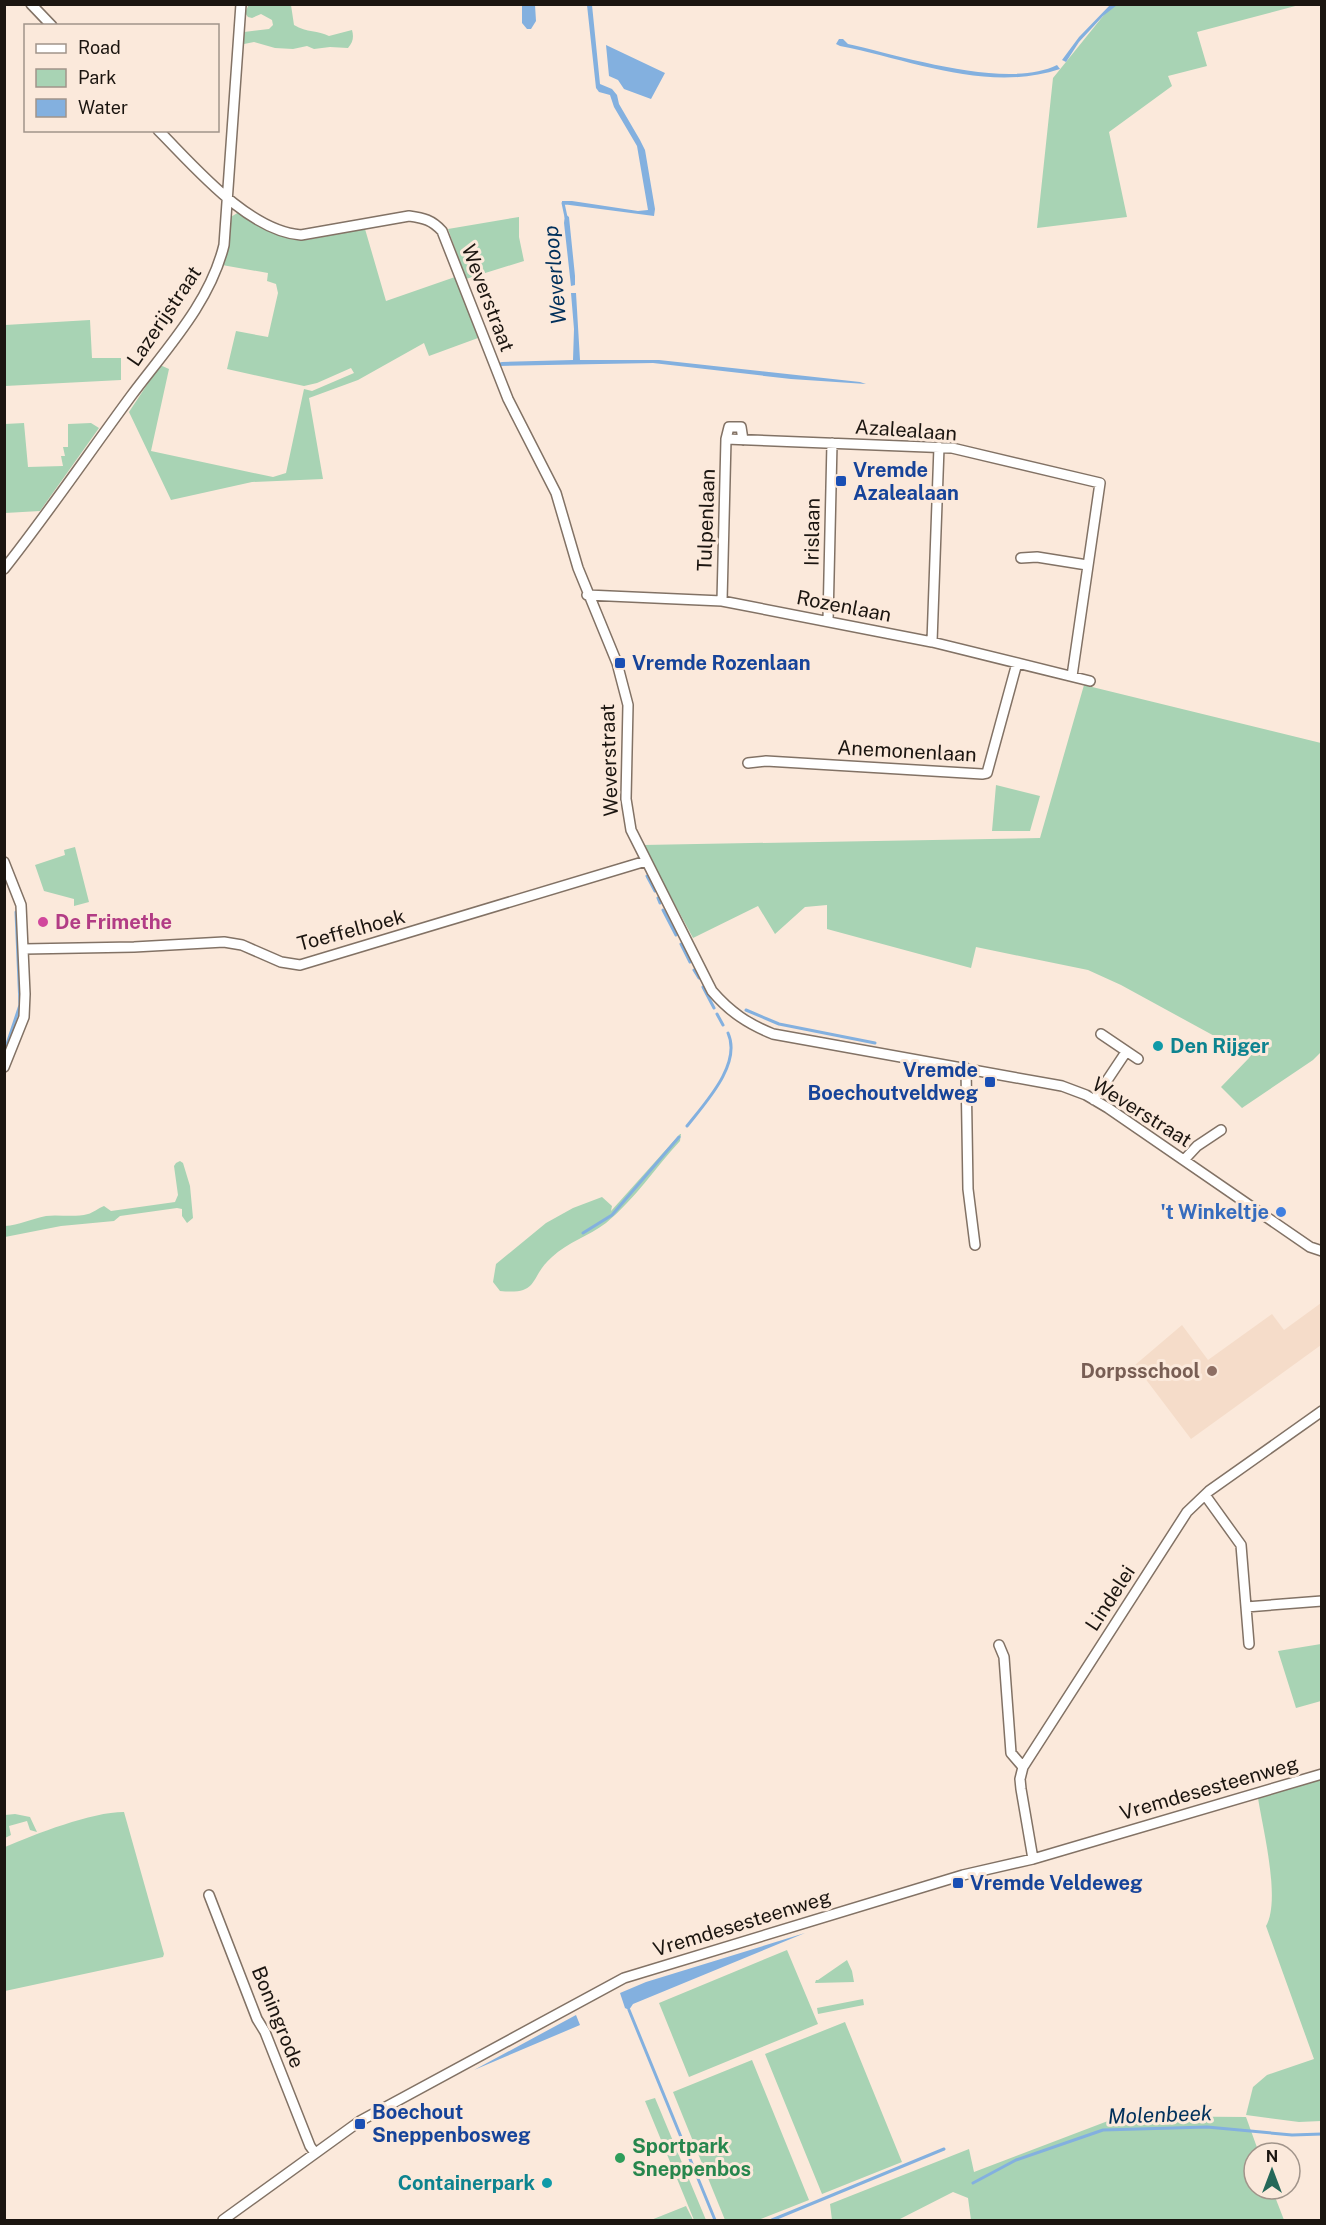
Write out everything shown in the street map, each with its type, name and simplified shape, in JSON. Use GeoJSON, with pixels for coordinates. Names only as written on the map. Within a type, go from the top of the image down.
{"type":"FeatureCollection","features":[{"type":"Feature","properties":{"kind":"street"},"geometry":{"type":"LineString","coordinates":[[31,4],[50,24]]}},
{"type":"Feature","properties":{"kind":"street","name":"Lazerijstraat"},"geometry":{"type":"LineString","coordinates":[[4,569],[206,292],[218,265],[224,245],[242,4]]}},
{"type":"Feature","properties":{"kind":"street","name":"Weverstraat"},"geometry":{"type":"LineString","coordinates":[[160,132],[227,199],[287,234],[301,235],[409,216],[425,218],[435,224],[446,240],[508,399],[556,493],[587,595],[617,663],[628,705],[627,814],[631,830],[712,991],[738,1018],[773,1034],[1062,1086],[1094,1100],[1310,1247],[1322,1251]]}},
{"type":"Feature","properties":{"kind":"street","name":"Azalealaan"},"geometry":{"type":"LineString","coordinates":[[726,440],[729,427],[741,427],[742,440],[952,448],[1100,483],[1088,565]]}},
{"type":"Feature","properties":{"kind":"street","name":"Tulpenlaan"},"geometry":{"type":"LineString","coordinates":[[722,601],[726,440]]}},
{"type":"Feature","properties":{"kind":"street","name":"Irislaan"},"geometry":{"type":"LineString","coordinates":[[828,621],[832,443]]}},
{"type":"Feature","properties":{"kind":"street"},"geometry":{"type":"LineString","coordinates":[[932,642],[939,447]]}},
{"type":"Feature","properties":{"kind":"street"},"geometry":{"type":"LineString","coordinates":[[1021,558],[1037,557],[1088,565],[1072,676]]}},
{"type":"Feature","properties":{"kind":"street","name":"Rozenlaan"},"geometry":{"type":"LineString","coordinates":[[587,595],[722,601],[932,642],[1090,681]]}},
{"type":"Feature","properties":{"kind":"street","name":"Anemonenlaan"},"geometry":{"type":"LineString","coordinates":[[748,763],[766,761],[982,774],[990,769],[1017,663]]}},
{"type":"Feature","properties":{"kind":"street"},"geometry":{"type":"LineString","coordinates":[[4,861],[21,905],[24,948],[24,1017],[4,1067]]}},
{"type":"Feature","properties":{"kind":"street","name":"Toeffelhoek"},"geometry":{"type":"LineString","coordinates":[[24,948],[134,947],[224,942],[242,945],[281,962],[300,965],[646,861]]}},
{"type":"Feature","properties":{"kind":"street"},"geometry":{"type":"LineString","coordinates":[[1101,1034],[1138,1059]]}},
{"type":"Feature","properties":{"kind":"street"},"geometry":{"type":"LineString","coordinates":[[1094,1100],[1126,1052]]}},
{"type":"Feature","properties":{"kind":"street"},"geometry":{"type":"LineString","coordinates":[[966,1068],[968,1189],[975,1245]]}},
{"type":"Feature","properties":{"kind":"street"},"geometry":{"type":"LineString","coordinates":[[1184,1160],[1197,1146],[1221,1130]]}},
{"type":"Feature","properties":{"kind":"street","name":"Lindelei"},"geometry":{"type":"LineString","coordinates":[[1023,1767],[1186,1512],[1205,1495],[1322,1411]]}},
{"type":"Feature","properties":{"kind":"street"},"geometry":{"type":"LineString","coordinates":[[1205,1495],[1241,1545],[1249,1644]]}},
{"type":"Feature","properties":{"kind":"street"},"geometry":{"type":"LineString","coordinates":[[1246,1607],[1322,1601]]}},
{"type":"Feature","properties":{"kind":"street"},"geometry":{"type":"LineString","coordinates":[[999,1645],[1004,1657],[1011,1753],[1023,1767],[1020,1779],[1021,1789],[1033,1859]]}},
{"type":"Feature","properties":{"kind":"street","name":"Vremdesesteenweg"},"geometry":{"type":"LineString","coordinates":[[223,2220],[360,2121],[624,1978],[963,1875],[1033,1859],[1322,1774]]}},
{"type":"Feature","properties":{"kind":"street","name":"Boningrode"},"geometry":{"type":"LineString","coordinates":[[209,1895],[257,2019],[265,2032],[310,2146],[315,2153]]}},
{"type":"Feature","properties":{"kind":"shaded area","name":"Dorpsschool"},"geometry":{"type":"Polygon","coordinates":[[[1321,1303],[1321,1345],[1191,1439],[1135,1365],[1182,1325],[1208,1360],[1272,1314],[1284,1330],[1321,1303]]]}},
{"type":"Feature","properties":{"kind":"green space"},"geometry":{"type":"Polygon","coordinates":[[[249,4],[291,5],[294,25],[329,36],[352,30],[352,42],[348,48],[314,49],[307,46],[293,49],[275,48],[254,42],[244,44],[241,38],[244,32],[269,29],[273,25],[272,20],[261,14],[252,18],[248,17],[245,13],[249,4]]]}},
{"type":"Feature","properties":{"kind":"green space"},"geometry":{"type":"Polygon","coordinates":[[[1112,5],[1299,5],[1197,32],[1207,66],[1168,76],[1172,86],[1109,132],[1127,217],[1037,228],[1053,78],[1112,5]]]}},
{"type":"Feature","properties":{"kind":"green space"},"geometry":{"type":"Polygon","coordinates":[[[239,212],[290,239],[306,240],[365,229],[386,301],[455,277],[478,338],[429,356],[424,343],[358,380],[309,398],[323,479],[252,482],[171,500],[129,412],[160,365],[169,369],[151,451],[273,477],[286,473],[304,389],[312,391],[354,373],[351,368],[317,383],[304,386],[227,369],[236,331],[268,337],[278,293],[276,284],[267,281],[268,273],[222,265],[229,218],[239,212]]]}},
{"type":"Feature","properties":{"kind":"green space"},"geometry":{"type":"Polygon","coordinates":[[[519,217],[519,237],[524,261],[466,279],[448,229],[519,217]]]}},
{"type":"Feature","properties":{"kind":"green space"},"geometry":{"type":"Polygon","coordinates":[[[90,320],[92,358],[121,358],[121,380],[5,386],[5,325],[90,320]]]}},
{"type":"Feature","properties":{"kind":"green space"},"geometry":{"type":"Polygon","coordinates":[[[24,423],[28,467],[63,466],[61,456],[65,456],[63,447],[68,447],[68,424],[91,423],[99,428],[40,511],[5,513],[5,424],[24,423]]]}},
{"type":"Feature","properties":{"kind":"green space"},"geometry":{"type":"Polygon","coordinates":[[[1084,685],[1321,743],[1321,1052],[1313,1060],[1242,1108],[1221,1087],[1249,1058],[1218,1038],[1121,985],[1088,970],[976,947],[971,968],[827,929],[827,905],[805,907],[775,934],[758,906],[693,938],[643,845],[1040,838],[1084,685]]]}},
{"type":"Feature","properties":{"kind":"green space"},"geometry":{"type":"Polygon","coordinates":[[[996,785],[1040,796],[1030,831],[992,831],[996,785]]]}},
{"type":"Feature","properties":{"kind":"green space"},"geometry":{"type":"Polygon","coordinates":[[[75,847],[89,902],[74,906],[74,899],[44,891],[35,865],[65,855],[64,850],[75,847]]]}},
{"type":"Feature","properties":{"kind":"green space"},"geometry":{"type":"Polygon","coordinates":[[[680,1134],[680,1141],[636,1194],[606,1223],[552,1257],[528,1288],[513,1292],[500,1291],[493,1282],[496,1264],[546,1223],[573,1208],[602,1197],[612,1206],[611,1211],[680,1134]]]}},
{"type":"Feature","properties":{"kind":"green space"},"geometry":{"type":"Polygon","coordinates":[[[180,1161],[183,1163],[190,1186],[193,1218],[187,1223],[182,1216],[182,1209],[177,1208],[120,1216],[114,1221],[61,1226],[5,1237],[5,1226],[46,1216],[82,1215],[104,1206],[111,1211],[175,1202],[178,1195],[174,1166],[180,1161]]]}},
{"type":"Feature","properties":{"kind":"green space"},"geometry":{"type":"Polygon","coordinates":[[[1321,1644],[1321,1701],[1296,1708],[1278,1651],[1321,1644]]]}},
{"type":"Feature","properties":{"kind":"green space"},"geometry":{"type":"Polygon","coordinates":[[[1321,1779],[1321,2121],[1299,2122],[1246,2115],[1253,2087],[1267,2075],[1314,2059],[1266,1926],[1272,1900],[1271,1883],[1258,1798],[1321,1779]]]}},
{"type":"Feature","properties":{"kind":"green space"},"geometry":{"type":"Polygon","coordinates":[[[124,1812],[163,1957],[5,1991],[5,1847],[80,1820],[124,1812]]]}},
{"type":"Feature","properties":{"kind":"green space"},"geometry":{"type":"Polygon","coordinates":[[[5,1815],[30,1817],[37,1832],[30,1830],[27,1821],[9,1826],[11,1835],[5,1838],[5,1815]]]}},
{"type":"Feature","properties":{"kind":"green space"},"geometry":{"type":"Polygon","coordinates":[[[787,1950],[818,2024],[689,2077],[659,2003],[787,1950]]]}},
{"type":"Feature","properties":{"kind":"green space"},"geometry":{"type":"Polygon","coordinates":[[[847,1960],[854,1982],[815,1983],[816,1980],[847,1960]]]}},
{"type":"Feature","properties":{"kind":"green space"},"geometry":{"type":"Polygon","coordinates":[[[863,1999],[864,2005],[818,2014],[817,2008],[863,1999]]]}},
{"type":"Feature","properties":{"kind":"green space"},"geometry":{"type":"Polygon","coordinates":[[[845,2022],[902,2162],[822,2194],[765,2054],[845,2022]]]}},
{"type":"Feature","properties":{"kind":"green space"},"geometry":{"type":"Polygon","coordinates":[[[752,2060],[809,2200],[758,2220],[725,2220],[673,2092],[752,2060]]]}},
{"type":"Feature","properties":{"kind":"green space"},"geometry":{"type":"Polygon","coordinates":[[[655,2098],[706,2220],[694,2220],[645,2101],[655,2098]]]}},
{"type":"Feature","properties":{"kind":"green space"},"geometry":{"type":"Polygon","coordinates":[[[1121,2116],[1246,2117],[1255,2141],[1242,2141],[1242,2201],[1277,2201],[1284,2220],[971,2220],[968,2198],[953,2192],[898,2220],[832,2220],[830,2204],[969,2149],[974,2172],[1121,2116]]]}},
{"type":"Feature","properties":{"kind":"green space"},"geometry":{"type":"Polygon","coordinates":[[[686,2206],[693,2220],[651,2220],[686,2206]]]}},
{"type":"Feature","properties":{"kind":"water"},"geometry":{"type":"Polygon","coordinates":[[[1111,4],[1117,5],[1103,16],[1079,42],[1066,62],[1062,60],[1079,37],[1111,4]]]}},
{"type":"Feature","properties":{"kind":"water"},"geometry":{"type":"Polygon","coordinates":[[[522,5],[535,5],[536,21],[531,29],[527,29],[522,23],[522,5]]]}},
{"type":"Feature","properties":{"kind":"water"},"geometry":{"type":"Polygon","coordinates":[[[587,5],[592,5],[600,84],[612,89],[617,95],[619,104],[645,150],[655,209],[654,216],[562,204],[562,201],[572,201],[638,211],[648,210],[637,146],[614,107],[610,95],[599,92],[596,88],[587,5]]]}},
{"type":"Feature","properties":{"kind":"water"},"geometry":{"type":"Polygon","coordinates":[[[839,39],[843,39],[848,44],[925,63],[983,73],[1036,72],[1057,65],[1060,69],[1005,78],[977,76],[922,66],[840,46],[836,44],[839,39]]]}},
{"type":"Feature","properties":{"kind":"water"},"geometry":{"type":"Polygon","coordinates":[[[606,45],[665,73],[651,99],[624,89],[618,80],[609,76],[606,45]]]}},
{"type":"Feature","properties":{"kind":"water"},"geometry":{"type":"Polygon","coordinates":[[[565,214],[569,217],[575,276],[575,285],[571,286],[564,223],[565,214]]]}},
{"type":"Feature","properties":{"kind":"water"},"geometry":{"type":"Polygon","coordinates":[[[571,293],[576,293],[580,360],[659,360],[866,384],[791,379],[653,363],[499,366],[498,363],[502,362],[573,360],[574,329],[571,293]]]}},
{"type":"Feature","properties":{"kind":"water"},"geometry":{"type":"Polygon","coordinates":[[[805,1933],[633,2004],[629,2010],[625,2008],[620,1993],[646,1982],[805,1933]]]}},
{"type":"Feature","properties":{"kind":"water"},"geometry":{"type":"Polygon","coordinates":[[[576,2015],[580,2025],[474,2070],[576,2015]]]}},
{"type":"Feature","properties":{"kind":"waterway","name":"Weverloop"},"geometry":{"type":"LineString","coordinates":[[566,203],[563,203],[566,217]]}},
{"type":"Feature","properties":{"kind":"waterway","name":"Weverloop"},"geometry":{"type":"LineString","coordinates":[[647,876],[655,891]]}},
{"type":"Feature","properties":{"kind":"waterway","name":"Weverloop"},"geometry":{"type":"LineString","coordinates":[[658,898],[660,903]]}},
{"type":"Feature","properties":{"kind":"waterway","name":"Weverloop"},"geometry":{"type":"LineString","coordinates":[[663,910],[676,935]]}},
{"type":"Feature","properties":{"kind":"waterway"},"geometry":{"type":"LineString","coordinates":[[4,1053],[20,1005],[16,912]]}},
{"type":"Feature","properties":{"kind":"waterway","name":"Weverloop"},"geometry":{"type":"LineString","coordinates":[[681,944],[690,962]]}},
{"type":"Feature","properties":{"kind":"waterway","name":"Weverloop"},"geometry":{"type":"LineString","coordinates":[[694,970],[699,978]]}},
{"type":"Feature","properties":{"kind":"waterway","name":"Weverloop"},"geometry":{"type":"LineString","coordinates":[[703,987],[714,1008]]}},
{"type":"Feature","properties":{"kind":"waterway"},"geometry":{"type":"LineString","coordinates":[[746,1010],[779,1024],[875,1043]]}},
{"type":"Feature","properties":{"kind":"waterway","name":"Weverloop"},"geometry":{"type":"LineString","coordinates":[[717,1014],[723,1025]]}},
{"type":"Feature","properties":{"kind":"waterway","name":"Weverloop"},"geometry":{"type":"LineString","coordinates":[[687,1126],[712,1095],[726,1070],[731,1045],[728,1033]]}},
{"type":"Feature","properties":{"kind":"waterway","name":"Weverloop"},"geometry":{"type":"LineString","coordinates":[[583,1233],[612,1215],[679,1137]]}},
{"type":"Feature","properties":{"kind":"waterway"},"geometry":{"type":"LineString","coordinates":[[629,2010],[715,2220]]}},
{"type":"Feature","properties":{"kind":"waterway","name":"Molenbeek"},"geometry":{"type":"LineString","coordinates":[[973,2183],[1016,2160],[1103,2130],[1207,2127],[1292,2135],[1322,2134]]}},
{"type":"Feature","properties":{"kind":"waterway"},"geometry":{"type":"LineString","coordinates":[[772,2220],[944,2149]]}},
{"type":"Feature","properties":{"kind":"place","name":"Vremde Azalealaan"},"geometry":{"type":"Point","coordinates":[841,481]}},
{"type":"Feature","properties":{"kind":"place","name":"Vremde Rozenlaan"},"geometry":{"type":"Point","coordinates":[620,663]}},
{"type":"Feature","properties":{"kind":"place","name":"De Frimethe"},"geometry":{"type":"Point","coordinates":[43,922]}},
{"type":"Feature","properties":{"kind":"place","name":"Den Rijger"},"geometry":{"type":"Point","coordinates":[1158,1046]}},
{"type":"Feature","properties":{"kind":"place","name":"Vremde Boechoutveldweg"},"geometry":{"type":"Point","coordinates":[990,1082]}},
{"type":"Feature","properties":{"kind":"place","name":"'t Winkeltje"},"geometry":{"type":"Point","coordinates":[1281,1212]}},
{"type":"Feature","properties":{"kind":"place","name":"Dorpsschool"},"geometry":{"type":"Point","coordinates":[1212,1371]}},
{"type":"Feature","properties":{"kind":"place","name":"Vremde Veldeweg"},"geometry":{"type":"Point","coordinates":[958,1883]}},
{"type":"Feature","properties":{"kind":"place","name":"Boechout Sneppenbosweg"},"geometry":{"type":"Point","coordinates":[360,2124]}},
{"type":"Feature","properties":{"kind":"place","name":"Sportpark Sneppenbos"},"geometry":{"type":"Point","coordinates":[620,2158]}},
{"type":"Feature","properties":{"kind":"place","name":"Containerpark"},"geometry":{"type":"Point","coordinates":[547,2183]}}]}
